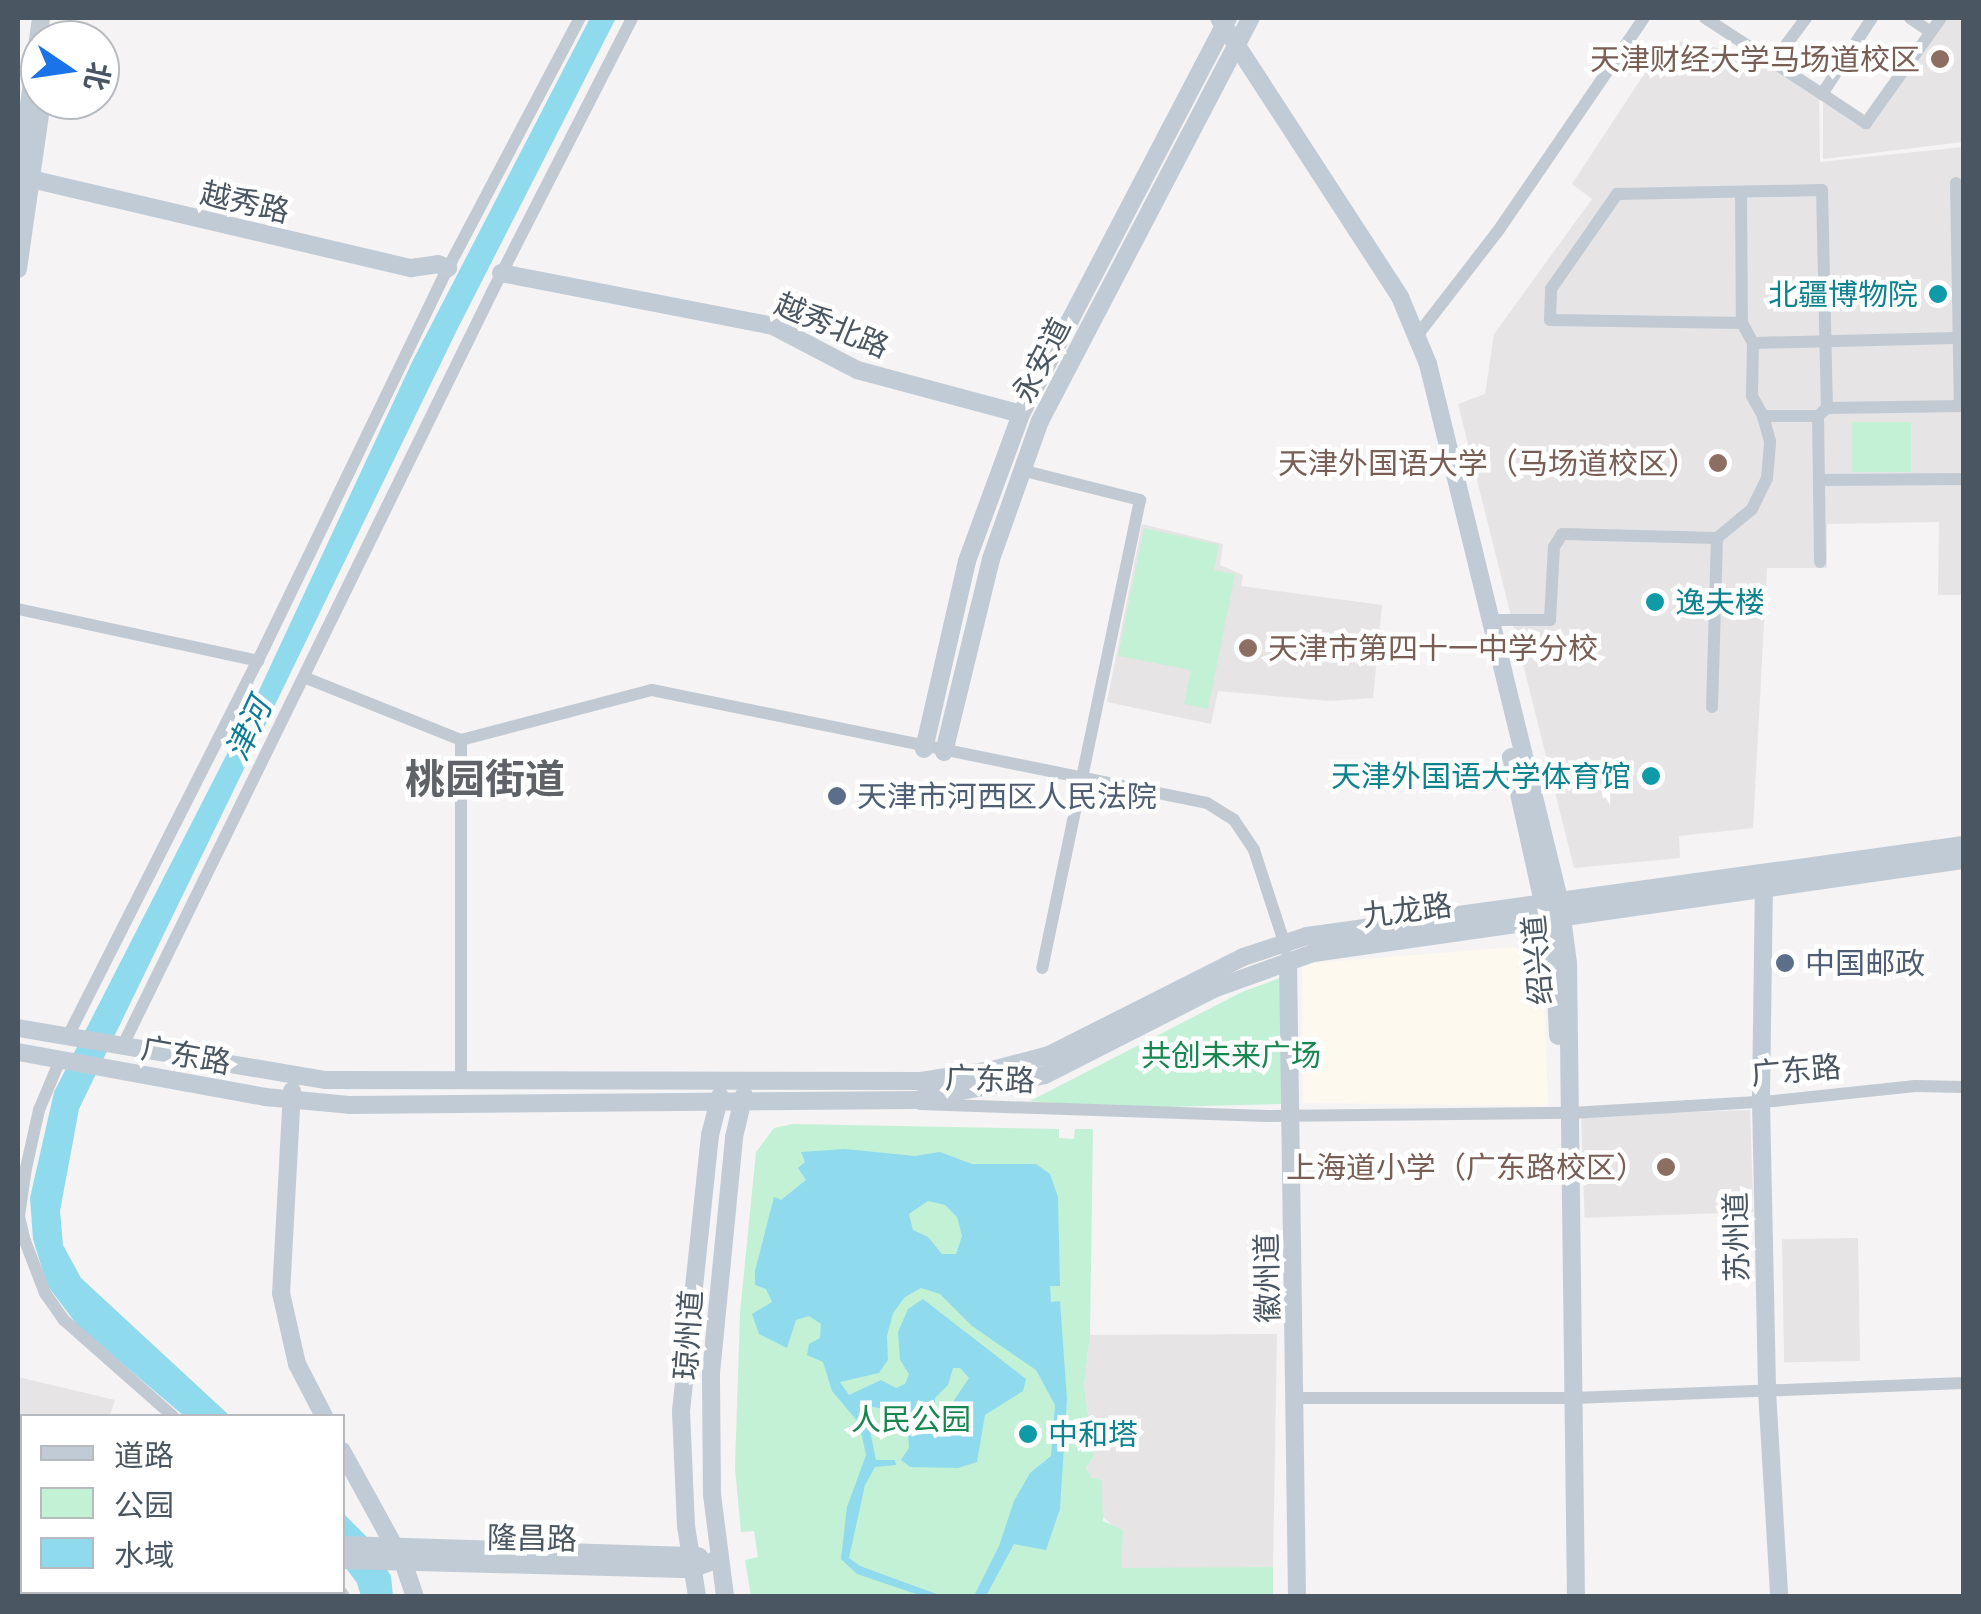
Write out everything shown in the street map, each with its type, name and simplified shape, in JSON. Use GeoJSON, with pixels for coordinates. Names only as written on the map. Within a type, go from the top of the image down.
{"type":"FeatureCollection","features":[{"type":"Feature","properties":{"kind":"main road"},"geometry":{"type":"LineString","coordinates":[[18,269],[20,181],[42,18]]}},
{"type":"Feature","properties":{"kind":"main road","name":"永安道"},"geometry":{"type":"LineString","coordinates":[[944,752],[970,636],[1021,470],[1053,395],[1251,18]]}},
{"type":"Feature","properties":{"kind":"main road","name":"永安道"},"geometry":{"type":"LineString","coordinates":[[924,749],[967,561],[1021,414],[1224,20]]}},
{"type":"Feature","properties":{"kind":"main road","name":"绍兴道"},"geometry":{"type":"LineString","coordinates":[[1224,20],[1400,296],[1416,337],[1434,386],[1554,912],[1566,1113],[1568,1596]]}},
{"type":"Feature","properties":{"kind":"main road"},"geometry":{"type":"LineString","coordinates":[[20,181],[37,120]]}},
{"type":"Feature","properties":{"kind":"main road","name":"越秀路"},"geometry":{"type":"LineString","coordinates":[[20,181],[412,268],[438,264],[452,271]]}},
{"type":"Feature","properties":{"kind":"main road","name":"越秀北路"},"geometry":{"type":"LineString","coordinates":[[502,273],[774,326],[858,370],[1021,414]]}},
{"type":"Feature","properties":{"kind":"main road","name":"绍兴道"},"geometry":{"type":"LineString","coordinates":[[1416,337],[1422,381],[1554,912]]}},
{"type":"Feature","properties":{"kind":"main road","name":"九龙路"},"geometry":{"type":"LineString","coordinates":[[1764,883],[1964,845]]}},
{"type":"Feature","properties":{"kind":"main road","name":"九龙路"},"geometry":{"type":"LineString","coordinates":[[895,1083],[974,1074],[1049,1055],[1206,974],[1286,950],[1764,883],[1964,860]]}},
{"type":"Feature","properties":{"kind":"main road","name":"苏州道"},"geometry":{"type":"LineString","coordinates":[[1764,883],[1760,1101],[1767,1391],[1779,1596]]}},
{"type":"Feature","properties":{"kind":"main road","name":"九龙路"},"geometry":{"type":"LineString","coordinates":[[883,1103],[956,1095],[1046,1076],[1286,950]]}},
{"type":"Feature","properties":{"kind":"main road","name":"徽州道"},"geometry":{"type":"LineString","coordinates":[[1286,950],[1293,1115],[1296,1596]]}},
{"type":"Feature","properties":{"kind":"main road","name":"广东路"},"geometry":{"type":"LineString","coordinates":[[18,1028],[294,1076],[461,1083],[895,1083]]}},
{"type":"Feature","properties":{"kind":"main road","name":"广东路"},"geometry":{"type":"LineString","coordinates":[[18,1052],[290,1101],[410,1107],[883,1103]]}},
{"type":"Feature","properties":{"kind":"main road"},"geometry":{"type":"LineString","coordinates":[[294,1076],[280,1294],[297,1364],[323,1414]]}},
{"type":"Feature","properties":{"kind":"main road"},"geometry":{"type":"LineString","coordinates":[[717,1104],[727,1082]]}},
{"type":"Feature","properties":{"kind":"main road","name":"琼州道"},"geometry":{"type":"LineString","coordinates":[[725,1596],[710,1447],[711,1373],[734,1136],[741,1104],[752,1082]]}},
{"type":"Feature","properties":{"kind":"main road","name":"琼州道"},"geometry":{"type":"LineString","coordinates":[[697,1596],[690,1562],[682,1412],[709,1146],[717,1104]]}},
{"type":"Feature","properties":{"kind":"main road","name":"绍兴道"},"geometry":{"type":"LineString","coordinates":[[1569,1398],[1576,1596]]}},
{"type":"Feature","properties":{"kind":"main road"},"geometry":{"type":"LineString","coordinates":[[345,1458],[415,1596]]}},
{"type":"Feature","properties":{"kind":"main road"},"geometry":{"type":"LineString","coordinates":[[345,1545],[393,1554]]}},
{"type":"Feature","properties":{"kind":"main road"},"geometry":{"type":"LineString","coordinates":[[345,1560],[393,1554],[690,1562],[719,1559]]}},
{"type":"Feature","properties":{"kind":"street"},"geometry":{"type":"LineString","coordinates":[[68,1036],[580,18]]}},
{"type":"Feature","properties":{"kind":"street"},"geometry":{"type":"LineString","coordinates":[[122,1046],[502,273],[632,18]]}},
{"type":"Feature","properties":{"kind":"street"},"geometry":{"type":"LineString","coordinates":[[1416,337],[1498,231],[1644,18]]}},
{"type":"Feature","properties":{"kind":"street"},"geometry":{"type":"LineString","coordinates":[[1705,18],[1866,123],[1941,18]]}},
{"type":"Feature","properties":{"kind":"street"},"geometry":{"type":"LineString","coordinates":[[1726,31],[1735,18]]}},
{"type":"Feature","properties":{"kind":"street"},"geometry":{"type":"LineString","coordinates":[[1774,62],[1806,18]]}},
{"type":"Feature","properties":{"kind":"street"},"geometry":{"type":"LineString","coordinates":[[1822,94],[1872,18]]}},
{"type":"Feature","properties":{"kind":"street"},"geometry":{"type":"LineString","coordinates":[[1910,18],[1931,32]]}},
{"type":"Feature","properties":{"kind":"street"},"geometry":{"type":"LineString","coordinates":[[1763,416],[1961,406],[1956,182]]}},
{"type":"Feature","properties":{"kind":"street"},"geometry":{"type":"LineString","coordinates":[[1742,324],[1550,320],[1551,289],[1618,194],[1822,190],[1825,342],[1820,562]]}},
{"type":"Feature","properties":{"kind":"street"},"geometry":{"type":"LineString","coordinates":[[1489,620],[1550,620],[1554,546],[1562,534],[1717,538],[1752,508],[1767,478],[1770,442],[1752,396],[1753,343],[1742,324],[1741,192]]}},
{"type":"Feature","properties":{"kind":"street"},"geometry":{"type":"LineString","coordinates":[[1753,343],[1961,338]]}},
{"type":"Feature","properties":{"kind":"street"},"geometry":{"type":"LineString","coordinates":[[1021,470],[1140,500],[1042,968]]}},
{"type":"Feature","properties":{"kind":"street"},"geometry":{"type":"LineString","coordinates":[[1821,480],[1964,480]]}},
{"type":"Feature","properties":{"kind":"street"},"geometry":{"type":"LineString","coordinates":[[1712,707],[1717,538]]}},
{"type":"Feature","properties":{"kind":"street"},"geometry":{"type":"LineString","coordinates":[[18,609],[258,661]]}},
{"type":"Feature","properties":{"kind":"street"},"geometry":{"type":"LineString","coordinates":[[306,678],[461,740],[652,690],[924,749],[1207,803],[1234,820],[1254,850],[1286,950]]}},
{"type":"Feature","properties":{"kind":"street"},"geometry":{"type":"LineString","coordinates":[[461,740],[461,1083]]}},
{"type":"Feature","properties":{"kind":"street"},"geometry":{"type":"LineString","coordinates":[[60,1060],[38,1110],[26,1168],[20,1216],[25,1241],[45,1293],[64,1320],[171,1414]]}},
{"type":"Feature","properties":{"kind":"street","name":"广东路"},"geometry":{"type":"LineString","coordinates":[[883,1103],[1293,1115],[1566,1113],[1915,1086],[1964,1087]]}},
{"type":"Feature","properties":{"kind":"street"},"geometry":{"type":"LineString","coordinates":[[1296,1398],[1569,1398],[1964,1383]]}},
{"type":"Feature","properties":{"kind":"shaded area","name":"天津财经大学马场道校区"},"geometry":{"type":"Polygon","coordinates":[[[1946,18],[1963,18],[1963,142],[1823,159],[1823,100],[1867,128],[1946,18]]]}},
{"type":"Feature","properties":{"kind":"shaded area","name":"天津外国语大学（马场道校区）"},"geometry":{"type":"Polygon","coordinates":[[[1678,41],[1758,55],[1819,97],[1820,162],[1963,147],[1963,595],[1938,595],[1939,522],[1827,524],[1827,568],[1767,568],[1753,828],[1679,836],[1680,858],[1574,868],[1458,404],[1485,394],[1494,334],[1592,199],[1572,184],[1652,62],[1678,41]]]}},
{"type":"Feature","properties":{"kind":"shaded area","name":"天津市第四十一中学分校"},"geometry":{"type":"Polygon","coordinates":[[[1142,524],[1223,544],[1220,565],[1243,575],[1241,586],[1382,605],[1373,698],[1330,701],[1218,691],[1211,724],[1107,702],[1142,524]]]}},
{"type":"Feature","properties":{"kind":"shaded area"},"geometry":{"type":"Polygon","coordinates":[[[1515,947],[1543,966],[1548,1106],[1303,1103],[1302,964],[1515,947]]]}},
{"type":"Feature","properties":{"kind":"shaded area","name":"上海道小学（广东路校区）"},"geometry":{"type":"Polygon","coordinates":[[[1750,1110],[1754,1212],[1585,1218],[1581,1116],[1750,1110]]]}},
{"type":"Feature","properties":{"kind":"shaded area"},"geometry":{"type":"Polygon","coordinates":[[[1858,1238],[1860,1361],[1784,1362],[1782,1239],[1858,1238]]]}},
{"type":"Feature","properties":{"kind":"shaded area"},"geometry":{"type":"Polygon","coordinates":[[[1277,1334],[1273,1567],[1120,1569],[1114,1527],[1102,1516],[1102,1480],[1091,1477],[1086,1468],[1094,1456],[1084,1386],[1090,1335],[1277,1334]]]}},
{"type":"Feature","properties":{"kind":"shaded area"},"geometry":{"type":"Polygon","coordinates":[[[18,1377],[115,1400],[111,1414],[20,1414],[18,1523],[18,1377]]]}},
{"type":"Feature","properties":{"kind":"green space"},"geometry":{"type":"Polygon","coordinates":[[[1852,422],[1911,422],[1911,472],[1852,472],[1852,422]]]}},
{"type":"Feature","properties":{"kind":"green space"},"geometry":{"type":"Polygon","coordinates":[[[1144,528],[1219,545],[1214,570],[1235,574],[1208,709],[1184,704],[1191,670],[1118,656],[1144,528]]]}},
{"type":"Feature","properties":{"kind":"green space","name":"共创未来广场"},"geometry":{"type":"Polygon","coordinates":[[[1280,978],[1282,1104],[1125,1108],[1030,1101],[1242,992],[1280,978]]]}},
{"type":"Feature","properties":{"kind":"green space","name":"人民公园"},"geometry":{"type":"Polygon","coordinates":[[[793,1124],[1059,1129],[1059,1138],[1074,1139],[1075,1129],[1093,1129],[1090,1335],[1084,1386],[1094,1456],[1086,1468],[1091,1477],[1102,1480],[1103,1521],[1123,1530],[1121,1568],[1273,1567],[1273,1596],[751,1596],[745,1560],[758,1557],[754,1531],[741,1532],[735,1468],[740,1313],[756,1152],[774,1128],[793,1124]]]}},
{"type":"Feature","properties":{"kind":"water","name":"津河"},"geometry":{"type":"Polygon","coordinates":[[[590,18],[616,18],[457,330],[79,1109],[60,1211],[63,1245],[81,1278],[228,1414],[182,1414],[78,1326],[47,1285],[33,1239],[30,1198],[54,1092],[256,697],[412,362],[590,18]]]}},
{"type":"Feature","properties":{"kind":"water"},"geometry":{"type":"Polygon","coordinates":[[[845,1149],[915,1156],[940,1152],[972,1164],[1036,1164],[1050,1174],[1058,1197],[1060,1286],[1050,1286],[1051,1302],[1060,1301],[1067,1399],[1060,1509],[1046,1550],[1014,1544],[986,1596],[974,1596],[999,1546],[1014,1501],[1030,1473],[1051,1456],[1055,1405],[1036,1370],[972,1326],[940,1294],[921,1288],[905,1297],[893,1313],[887,1336],[888,1360],[879,1373],[840,1382],[849,1395],[881,1380],[896,1388],[905,1384],[909,1374],[900,1360],[898,1332],[908,1309],[923,1299],[1026,1379],[1023,1391],[985,1415],[977,1462],[958,1468],[910,1467],[901,1460],[909,1448],[907,1419],[895,1410],[865,1406],[876,1460],[895,1460],[896,1465],[875,1467],[865,1485],[849,1558],[860,1566],[942,1596],[922,1596],[857,1574],[841,1559],[847,1507],[866,1455],[859,1423],[832,1391],[823,1362],[807,1355],[809,1344],[820,1338],[821,1324],[809,1316],[796,1320],[787,1348],[759,1334],[752,1314],[772,1302],[766,1289],[755,1285],[755,1271],[774,1197],[781,1200],[806,1180],[798,1168],[805,1162],[801,1152],[845,1149]],[[928,1201],[909,1214],[913,1230],[928,1237],[942,1254],[956,1254],[962,1236],[957,1217],[945,1205],[928,1201]],[[953,1368],[948,1385],[935,1398],[935,1407],[945,1414],[969,1378],[960,1368],[953,1368]]]}},
{"type":"Feature","properties":{"kind":"water"},"geometry":{"type":"Polygon","coordinates":[[[345,1515],[367,1537],[391,1576],[393,1596],[361,1596],[345,1567],[345,1515]]]}},
{"type":"Feature","properties":{"kind":"place","name":"天津财经大学马场道校区"},"geometry":{"type":"Point","coordinates":[1940,59]}},
{"type":"Feature","properties":{"kind":"place","name":"北疆博物院"},"geometry":{"type":"Point","coordinates":[1938,294]}},
{"type":"Feature","properties":{"kind":"place","name":"天津外国语大学（马场道校区）"},"geometry":{"type":"Point","coordinates":[1718,463]}},
{"type":"Feature","properties":{"kind":"place","name":"逸夫楼"},"geometry":{"type":"Point","coordinates":[1655,602]}},
{"type":"Feature","properties":{"kind":"place","name":"天津市第四十一中学分校"},"geometry":{"type":"Point","coordinates":[1248,648]}},
{"type":"Feature","properties":{"kind":"place","name":"天津外国语大学体育馆"},"geometry":{"type":"Point","coordinates":[1651,776]}},
{"type":"Feature","properties":{"kind":"place","name":"天津市河西区人民法院"},"geometry":{"type":"Point","coordinates":[837,796]}},
{"type":"Feature","properties":{"kind":"place","name":"中国邮政"},"geometry":{"type":"Point","coordinates":[1785,963]}},
{"type":"Feature","properties":{"kind":"place","name":"上海道小学（广东路校区）"},"geometry":{"type":"Point","coordinates":[1666,1167]}},
{"type":"Feature","properties":{"kind":"place","name":"中和塔"},"geometry":{"type":"Point","coordinates":[1028,1434]}},
{"type":"Feature","properties":{"kind":"district","name":"桃园街道"},"geometry":{"type":"Point","coordinates":[485,778]}}]}
